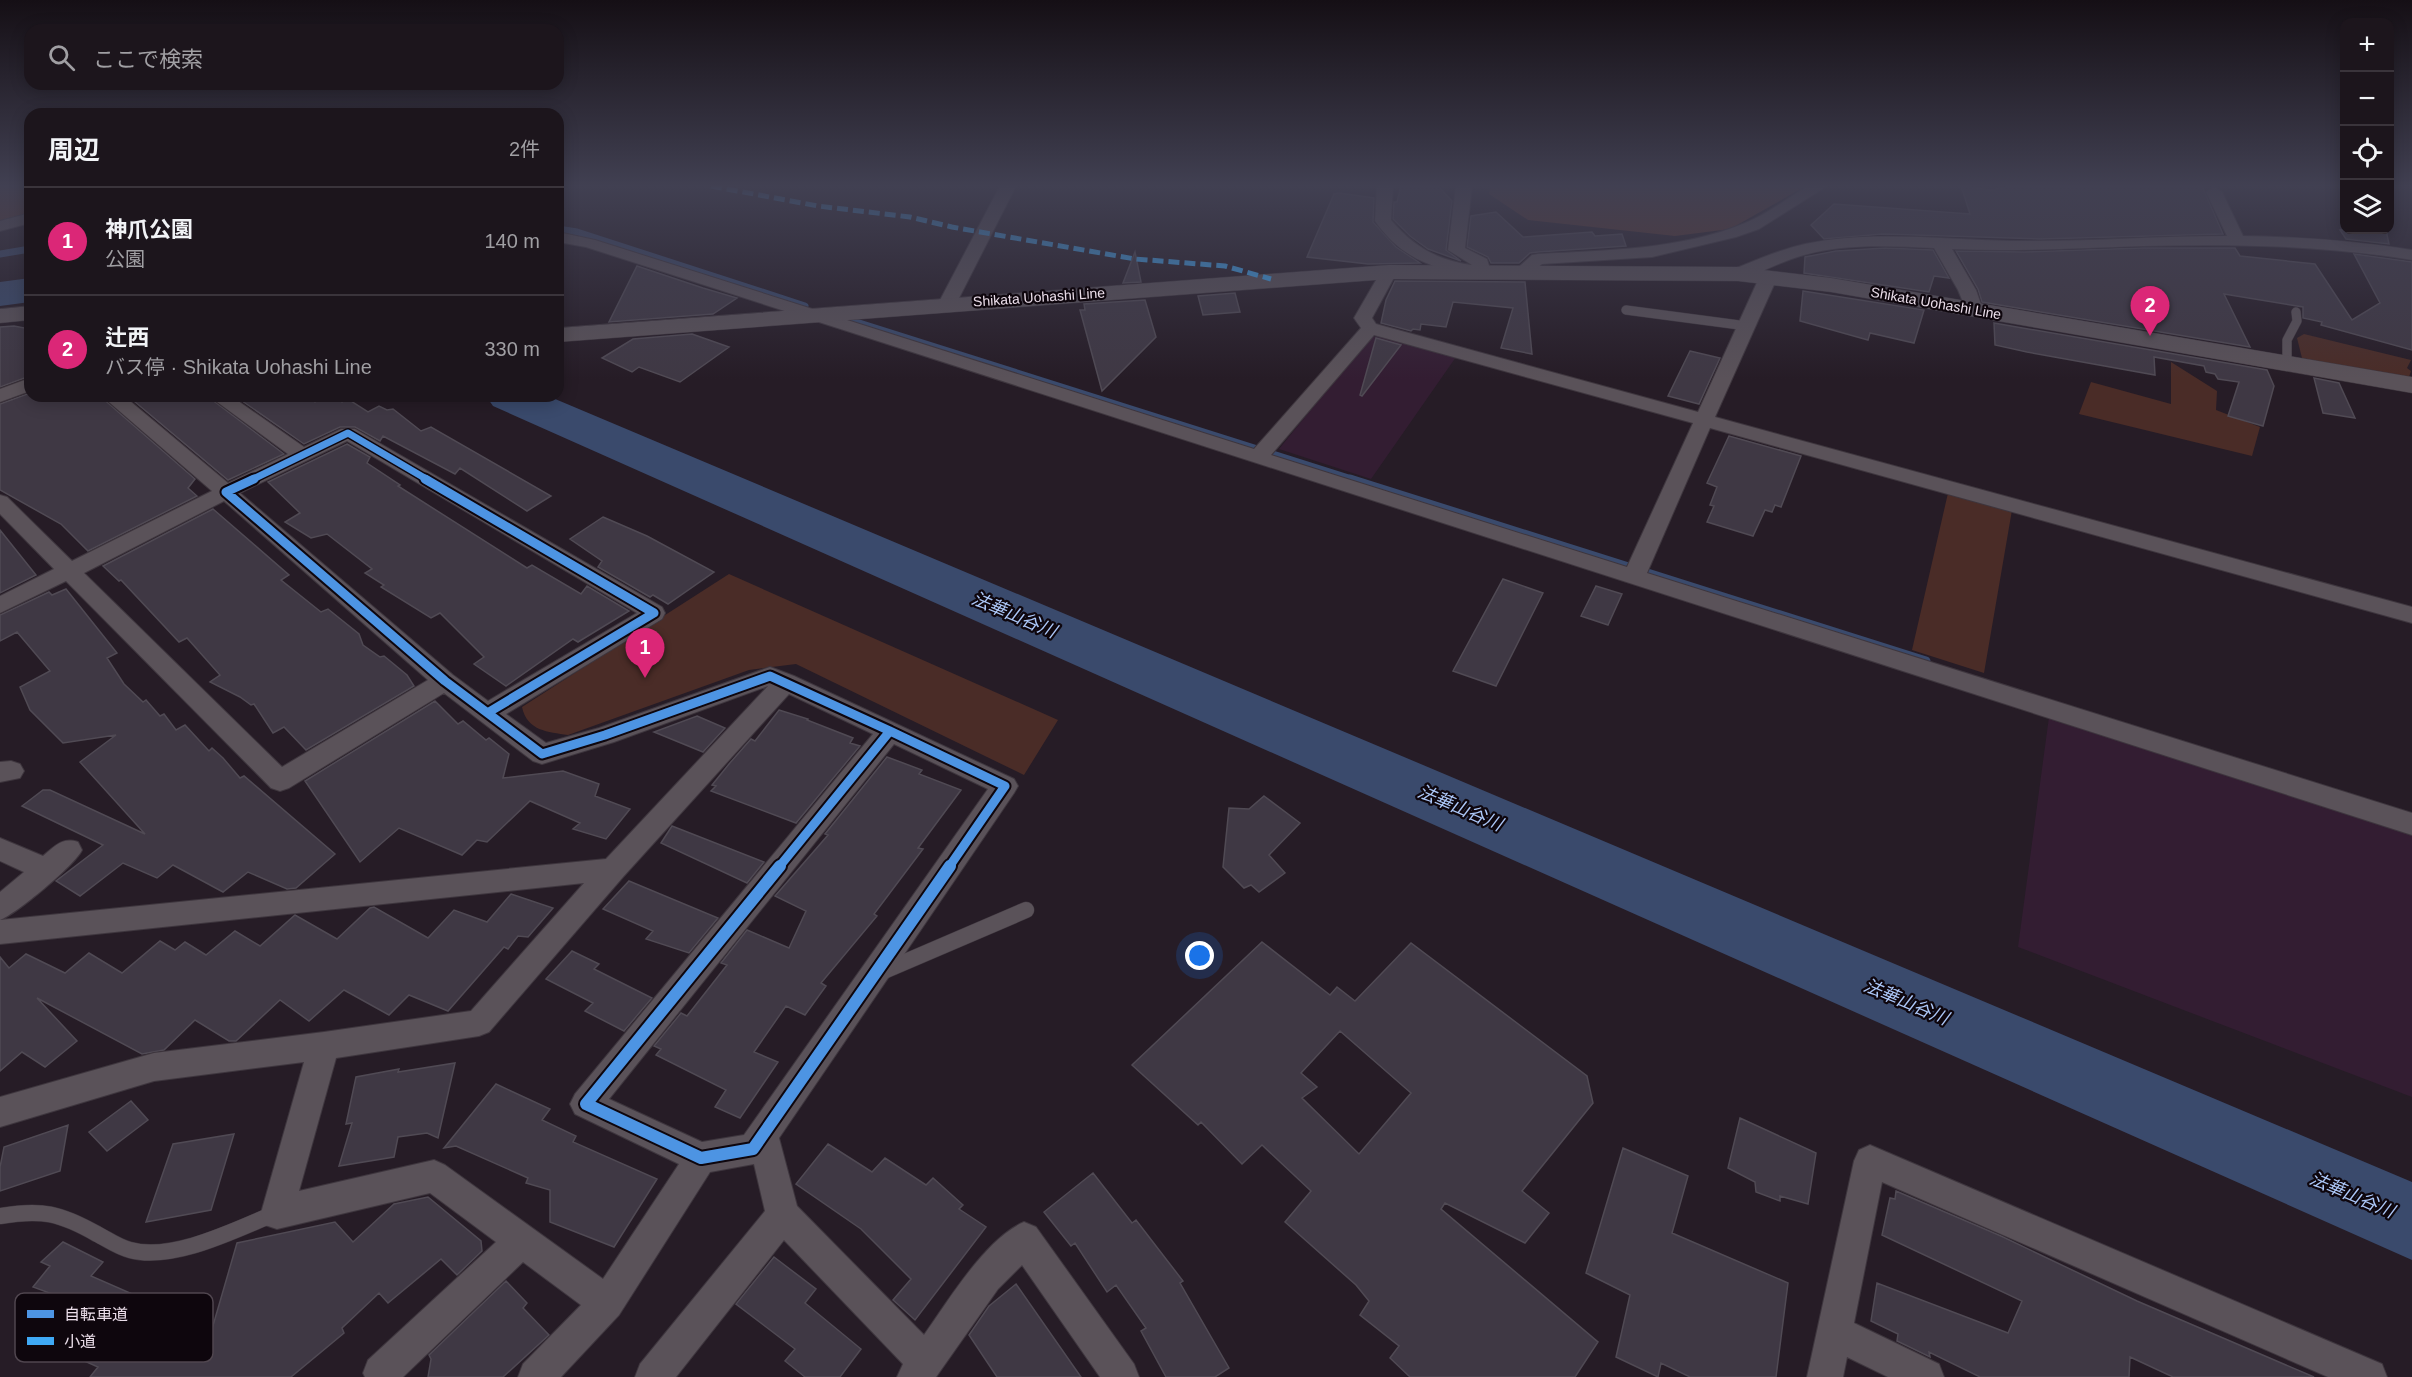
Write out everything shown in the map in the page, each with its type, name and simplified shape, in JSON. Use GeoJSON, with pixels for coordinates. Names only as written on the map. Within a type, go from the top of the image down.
{"type":"FeatureCollection","features":[{"type":"Feature","properties":{"kind":"main road","name":"Shikata Uohashi Line"},"geometry":{"type":"LineString","coordinates":[[564,335],[1389,272],[1738,274],[1832,285],[2412,385]]}},
{"type":"Feature","properties":{"kind":"main road"},"geometry":{"type":"LineString","coordinates":[[0,316],[24,314]]}},
{"type":"Feature","properties":{"kind":"street"},"geometry":{"type":"LineString","coordinates":[[610,250],[2412,824]]}},
{"type":"Feature","properties":{"kind":"street"},"geometry":{"type":"LineString","coordinates":[[946,304],[974,250]]}},
{"type":"Feature","properties":{"kind":"street"},"geometry":{"type":"LineString","coordinates":[[1415,250],[1446,266],[1483,273],[1481,263],[1456,250]]}},
{"type":"Feature","properties":{"kind":"street"},"geometry":{"type":"LineString","coordinates":[[1520,273],[1539,259],[1660,250]]}},
{"type":"Feature","properties":{"kind":"street"},"geometry":{"type":"LineString","coordinates":[[1738,274],[1754,266],[1803,250]]}},
{"type":"Feature","properties":{"kind":"street"},"geometry":{"type":"LineString","coordinates":[[1944,250],[1967,290],[1974,310]]}},
{"type":"Feature","properties":{"kind":"street"},"geometry":{"type":"LineString","coordinates":[[2386,250],[2412,255]]}},
{"type":"Feature","properties":{"kind":"street"},"geometry":{"type":"LineString","coordinates":[[1389,272],[1363,318],[1370,328],[2412,615]]}},
{"type":"Feature","properties":{"kind":"street"},"geometry":{"type":"LineString","coordinates":[[1634,576],[1768,278]]}},
{"type":"Feature","properties":{"kind":"street"},"geometry":{"type":"LineString","coordinates":[[1258,457],[1370,328]]}},
{"type":"Feature","properties":{"kind":"street"},"geometry":{"type":"LineString","coordinates":[[0,396],[24,386]]}},
{"type":"Feature","properties":{"kind":"street"},"geometry":{"type":"LineString","coordinates":[[119,402],[445,681],[542,754],[605,735],[770,676],[786,682],[890,731],[1005,786],[753,1149],[701,1158],[586,1104],[890,731]]}},
{"type":"Feature","properties":{"kind":"street"},"geometry":{"type":"LineString","coordinates":[[227,402],[302,455]]}},
{"type":"Feature","properties":{"kind":"street"},"geometry":{"type":"LineString","coordinates":[[0,605],[348,433],[654,613],[489,712]]}},
{"type":"Feature","properties":{"kind":"street"},"geometry":{"type":"LineString","coordinates":[[0,502],[280,781],[445,681]]}},
{"type":"Feature","properties":{"kind":"street"},"geometry":{"type":"LineString","coordinates":[[0,1112],[154,1067],[324,1046],[479,1023],[613,869],[786,682]]}},
{"type":"Feature","properties":{"kind":"street"},"geometry":{"type":"LineString","coordinates":[[0,849],[46,870]]}},
{"type":"Feature","properties":{"kind":"street"},"geometry":{"type":"LineString","coordinates":[[0,908],[69,850]]}},
{"type":"Feature","properties":{"kind":"street"},"geometry":{"type":"LineString","coordinates":[[0,932],[613,869]]}},
{"type":"Feature","properties":{"kind":"street"},"geometry":{"type":"LineString","coordinates":[[324,1046],[278,1213],[434,1176],[607,1303]]}},
{"type":"Feature","properties":{"kind":"street"},"geometry":{"type":"LineString","coordinates":[[763,1135],[783,1215],[920,1370],[986,1277],[1024,1239],[1121,1377]]}},
{"type":"Feature","properties":{"kind":"street"},"geometry":{"type":"LineString","coordinates":[[536,1377],[607,1303],[701,1158]]}},
{"type":"Feature","properties":{"kind":"street"},"geometry":{"type":"LineString","coordinates":[[1825,1377],[1870,1161],[2369,1377]]}},
{"type":"Feature","properties":{"kind":"street"},"geometry":{"type":"LineString","coordinates":[[653,1377],[783,1215]]}},
{"type":"Feature","properties":{"kind":"street"},"geometry":{"type":"LineString","coordinates":[[381,1373],[522,1240]]}},
{"type":"Feature","properties":{"kind":"street"},"geometry":{"type":"LineString","coordinates":[[1834,1332],[1926,1377]]}},
{"type":"Feature","properties":{"kind":"lane"},"geometry":{"type":"LineString","coordinates":[[1626,310],[1747,326]]}},
{"type":"Feature","properties":{"kind":"lane"},"geometry":{"type":"LineString","coordinates":[[2287,363],[2287,340],[2297,321],[2296,312]]}},
{"type":"Feature","properties":{"kind":"lane"},"geometry":{"type":"LineString","coordinates":[[874,976],[1026,910]]}},
{"type":"Feature","properties":{"kind":"lane"},"geometry":{"type":"LineString","coordinates":[[0,1216],[33,1210],[53,1211],[131,1251],[152,1254],[215,1237],[278,1213]]}},
{"type":"Feature","properties":{"kind":"shaded area"},"geometry":{"type":"Polygon","coordinates":[[[2304,334],[2411,360],[2407,368],[2411,371],[2408,380],[2302,358],[2297,338],[2304,334]]]}},
{"type":"Feature","properties":{"kind":"shaded area"},"geometry":{"type":"Polygon","coordinates":[[[1380,336],[1456,357],[1371,479],[1279,449],[1370,337],[1380,336]]]}},
{"type":"Feature","properties":{"kind":"shaded area"},"geometry":{"type":"Polygon","coordinates":[[[2171,362],[2217,391],[2216,410],[2260,427],[2252,456],[2079,414],[2091,382],[2171,404],[2171,362]]]}},
{"type":"Feature","properties":{"kind":"shaded area"},"geometry":{"type":"Polygon","coordinates":[[[1948,493],[2012,510],[1984,673],[1912,650],[1948,493]]]}},
{"type":"Feature","properties":{"kind":"shaded area"},"geometry":{"type":"Polygon","coordinates":[[[729,574],[1058,720],[1024,775],[796,664],[749,670],[568,735],[539,729],[528,721],[522,707],[729,574]]]}},
{"type":"Feature","properties":{"kind":"shaded area"},"geometry":{"type":"Polygon","coordinates":[[[2049,717],[2412,833],[2412,1097],[2018,947],[2049,717]]]}},
{"type":"Feature","properties":{"kind":"building"},"geometry":{"type":"Polygon","coordinates":[[[1310,250],[1401,250],[1420,263],[1368,264],[1307,257],[1310,250]]]}},
{"type":"Feature","properties":{"kind":"building"},"geometry":{"type":"Polygon","coordinates":[[[1431,250],[1446,250],[1461,261],[1431,250]]]}},
{"type":"Feature","properties":{"kind":"building"},"geometry":{"type":"Polygon","coordinates":[[[1474,250],[1568,250],[1530,253],[1519,263],[1491,263],[1488,257],[1474,250]]]}},
{"type":"Feature","properties":{"kind":"building"},"geometry":{"type":"Polygon","coordinates":[[[1933,250],[1949,278],[1934,276],[1929,292],[1804,273],[1805,257],[1836,251],[1933,250]]]}},
{"type":"Feature","properties":{"kind":"building"},"geometry":{"type":"Polygon","coordinates":[[[2236,250],[2240,256],[2315,264],[2352,320],[2380,303],[2354,254],[2412,262],[2412,350],[2303,318],[2303,307],[2224,294],[2250,347],[1982,302],[1978,289],[1956,251],[2236,250]]]}},
{"type":"Feature","properties":{"kind":"building"},"geometry":{"type":"Polygon","coordinates":[[[1135,252],[1141,282],[1123,283],[1135,252]]]}},
{"type":"Feature","properties":{"kind":"building"},"geometry":{"type":"Polygon","coordinates":[[[637,266],[737,298],[713,314],[609,322],[637,266]]]}},
{"type":"Feature","properties":{"kind":"building"},"geometry":{"type":"Polygon","coordinates":[[[1395,281],[1525,282],[1532,354],[1501,348],[1513,308],[1453,302],[1446,327],[1421,324],[1420,330],[1411,331],[1381,323],[1386,300],[1395,281]]]}},
{"type":"Feature","properties":{"kind":"building"},"geometry":{"type":"Polygon","coordinates":[[[1803,291],[1924,310],[1914,343],[1870,333],[1868,340],[1800,321],[1803,291]]]}},
{"type":"Feature","properties":{"kind":"building"},"geometry":{"type":"Polygon","coordinates":[[[1235,293],[1240,312],[1203,315],[1198,296],[1235,293]]]}},
{"type":"Feature","properties":{"kind":"building"},"geometry":{"type":"Polygon","coordinates":[[[1145,300],[1156,337],[1102,391],[1080,310],[1085,310],[1084,304],[1145,300]]]}},
{"type":"Feature","properties":{"kind":"building"},"geometry":{"type":"Polygon","coordinates":[[[1994,323],[2267,370],[2274,386],[2263,426],[2228,416],[2239,382],[2218,379],[2215,374],[2206,372],[2204,366],[2154,357],[2155,375],[2027,352],[1995,345],[1994,323]]]}},
{"type":"Feature","properties":{"kind":"building"},"geometry":{"type":"Polygon","coordinates":[[[0,327],[24,328],[24,378],[0,387],[0,327]]]}},
{"type":"Feature","properties":{"kind":"building"},"geometry":{"type":"Polygon","coordinates":[[[692,334],[729,347],[680,382],[639,367],[632,372],[602,358],[633,339],[692,334]]]}},
{"type":"Feature","properties":{"kind":"building"},"geometry":{"type":"Polygon","coordinates":[[[1376,338],[1401,345],[1362,396],[1360,395],[1376,338]]]}},
{"type":"Feature","properties":{"kind":"building"},"geometry":{"type":"Polygon","coordinates":[[[1690,351],[1720,358],[1699,404],[1668,396],[1690,351]]]}},
{"type":"Feature","properties":{"kind":"building"},"geometry":{"type":"Polygon","coordinates":[[[2314,378],[2339,383],[2355,418],[2323,413],[2314,378]]]}},
{"type":"Feature","properties":{"kind":"building"},"geometry":{"type":"Polygon","coordinates":[[[24,395],[24,402],[107,402],[195,479],[188,488],[197,496],[88,551],[61,524],[0,490],[0,404],[24,395]]]}},
{"type":"Feature","properties":{"kind":"building"},"geometry":{"type":"Polygon","coordinates":[[[135,402],[215,402],[284,454],[228,480],[135,402]]]}},
{"type":"Feature","properties":{"kind":"building"},"geometry":{"type":"Polygon","coordinates":[[[244,402],[353,402],[368,412],[379,406],[387,410],[393,409],[421,431],[431,427],[551,496],[527,511],[460,468],[455,474],[383,436],[380,441],[355,427],[340,427],[304,444],[244,402]]]}},
{"type":"Feature","properties":{"kind":"building"},"geometry":{"type":"Polygon","coordinates":[[[1729,436],[1801,456],[1781,507],[1775,505],[1772,512],[1765,510],[1753,536],[1707,522],[1714,506],[1710,505],[1717,487],[1707,483],[1729,436]]]}},
{"type":"Feature","properties":{"kind":"building"},"geometry":{"type":"Polygon","coordinates":[[[347,444],[370,457],[367,463],[400,485],[398,486],[527,568],[532,565],[581,594],[587,586],[629,611],[578,642],[573,639],[506,686],[474,664],[484,657],[440,613],[431,618],[381,587],[384,585],[365,573],[372,569],[327,534],[311,538],[285,522],[300,513],[268,482],[347,444]]]}},
{"type":"Feature","properties":{"kind":"building"},"geometry":{"type":"Polygon","coordinates":[[[213,509],[289,575],[281,580],[321,612],[328,609],[359,634],[363,645],[380,657],[384,656],[407,675],[414,686],[306,750],[284,727],[273,733],[254,704],[251,705],[210,682],[220,675],[187,638],[179,642],[121,580],[119,581],[103,566],[213,509]]]}},
{"type":"Feature","properties":{"kind":"building"},"geometry":{"type":"Polygon","coordinates":[[[603,517],[647,536],[714,572],[668,604],[653,595],[650,597],[598,567],[602,561],[570,539],[603,517]]]}},
{"type":"Feature","properties":{"kind":"building"},"geometry":{"type":"Polygon","coordinates":[[[0,530],[36,575],[0,593],[0,530]]]}},
{"type":"Feature","properties":{"kind":"building"},"geometry":{"type":"Polygon","coordinates":[[[1503,579],[1543,593],[1496,686],[1453,671],[1503,579]]]}},
{"type":"Feature","properties":{"kind":"building"},"geometry":{"type":"Polygon","coordinates":[[[1596,586],[1622,594],[1608,625],[1581,616],[1596,586]]]}},
{"type":"Feature","properties":{"kind":"building"},"geometry":{"type":"Polygon","coordinates":[[[66,589],[117,653],[107,658],[124,684],[143,702],[146,700],[160,716],[164,714],[176,730],[185,725],[209,751],[212,748],[223,758],[240,778],[244,776],[335,854],[296,888],[287,889],[248,872],[223,892],[173,865],[157,878],[123,863],[80,896],[56,881],[103,845],[22,806],[43,790],[50,790],[145,834],[80,762],[116,735],[63,743],[30,710],[20,687],[50,671],[17,632],[0,641],[0,615],[49,592],[52,595],[66,589]]]}},
{"type":"Feature","properties":{"kind":"building"},"geometry":{"type":"Polygon","coordinates":[[[435,701],[458,724],[463,721],[486,740],[489,738],[509,754],[503,778],[563,771],[599,784],[595,796],[630,809],[606,839],[573,829],[580,823],[530,801],[487,842],[477,840],[462,855],[399,828],[360,862],[305,781],[435,701]]]}},
{"type":"Feature","properties":{"kind":"building"},"geometry":{"type":"Polygon","coordinates":[[[779,710],[808,719],[853,738],[850,743],[860,746],[796,823],[711,791],[716,786],[712,785],[729,764],[751,739],[755,741],[779,710]]]}},
{"type":"Feature","properties":{"kind":"building"},"geometry":{"type":"Polygon","coordinates":[[[697,716],[725,728],[703,752],[654,732],[697,716]]]}},
{"type":"Feature","properties":{"kind":"building"},"geometry":{"type":"Polygon","coordinates":[[[887,757],[922,770],[919,774],[961,790],[918,848],[923,849],[874,914],[877,916],[821,983],[826,986],[805,1015],[786,1006],[754,1052],[778,1062],[740,1118],[715,1107],[726,1090],[656,1055],[661,1049],[654,1046],[681,1013],[687,1016],[727,965],[721,963],[747,930],[789,948],[806,911],[775,896],[828,835],[825,834],[887,757]]]}},
{"type":"Feature","properties":{"kind":"building"},"geometry":{"type":"Polygon","coordinates":[[[1264,796],[1300,823],[1269,855],[1285,873],[1259,892],[1251,885],[1244,888],[1223,867],[1229,808],[1249,809],[1264,796]]]}},
{"type":"Feature","properties":{"kind":"building"},"geometry":{"type":"Polygon","coordinates":[[[672,826],[764,862],[747,883],[661,843],[672,826]]]}},
{"type":"Feature","properties":{"kind":"building"},"geometry":{"type":"Polygon","coordinates":[[[629,881],[718,918],[689,953],[646,939],[653,931],[603,909],[629,881]]]}},
{"type":"Feature","properties":{"kind":"building"},"geometry":{"type":"Polygon","coordinates":[[[511,894],[553,908],[528,937],[518,936],[508,949],[504,947],[448,1011],[409,995],[389,1015],[344,990],[309,1021],[280,1000],[236,1041],[229,1041],[195,1020],[164,1050],[142,1054],[37,998],[77,1041],[45,1067],[22,1052],[0,1071],[0,957],[9,968],[26,954],[65,973],[89,953],[122,973],[160,941],[175,950],[185,942],[206,955],[235,931],[260,946],[295,915],[337,939],[370,908],[374,907],[428,938],[454,910],[487,922],[511,894]]]}},
{"type":"Feature","properties":{"kind":"building"},"geometry":{"type":"Polygon","coordinates":[[[1262,942],[1330,995],[1337,987],[1355,1001],[1411,943],[1587,1076],[1593,1103],[1522,1191],[1549,1213],[1525,1243],[1445,1203],[1441,1209],[1598,1342],[1575,1377],[1410,1377],[1390,1358],[1399,1346],[1360,1315],[1369,1301],[1356,1285],[1285,1222],[1311,1191],[1262,1145],[1242,1164],[1201,1122],[1198,1125],[1132,1065],[1262,942]],[[1340,1031],[1301,1073],[1317,1087],[1302,1098],[1359,1154],[1411,1093],[1340,1031]]]}},
{"type":"Feature","properties":{"kind":"building"},"geometry":{"type":"Polygon","coordinates":[[[572,951],[599,964],[594,969],[652,998],[624,1031],[585,1011],[593,1003],[546,979],[572,951]]]}},
{"type":"Feature","properties":{"kind":"building"},"geometry":{"type":"Polygon","coordinates":[[[455,1063],[438,1138],[427,1133],[398,1137],[394,1157],[339,1166],[352,1123],[346,1124],[356,1077],[399,1069],[398,1072],[455,1063]]]}},
{"type":"Feature","properties":{"kind":"building"},"geometry":{"type":"Polygon","coordinates":[[[496,1084],[550,1109],[542,1120],[576,1136],[573,1142],[657,1179],[614,1247],[550,1222],[550,1190],[526,1183],[528,1178],[456,1146],[444,1148],[496,1084]]]}},
{"type":"Feature","properties":{"kind":"building"},"geometry":{"type":"Polygon","coordinates":[[[131,1101],[148,1120],[107,1151],[89,1132],[131,1101]]]}},
{"type":"Feature","properties":{"kind":"building"},"geometry":{"type":"Polygon","coordinates":[[[1740,1118],[1816,1153],[1808,1204],[1780,1196],[1780,1201],[1756,1192],[1755,1182],[1728,1168],[1740,1118]]]}},
{"type":"Feature","properties":{"kind":"building"},"geometry":{"type":"Polygon","coordinates":[[[68,1125],[60,1171],[0,1191],[0,1167],[4,1147],[68,1125]]]}},
{"type":"Feature","properties":{"kind":"building"},"geometry":{"type":"Polygon","coordinates":[[[234,1134],[211,1210],[146,1222],[173,1144],[234,1134]]]}},
{"type":"Feature","properties":{"kind":"building"},"geometry":{"type":"Polygon","coordinates":[[[828,1144],[872,1172],[885,1158],[926,1185],[933,1178],[963,1205],[959,1209],[986,1227],[915,1320],[893,1300],[911,1279],[861,1229],[796,1184],[828,1144]]]}},
{"type":"Feature","properties":{"kind":"building"},"geometry":{"type":"Polygon","coordinates":[[[1623,1148],[1688,1176],[1672,1233],[1788,1283],[1776,1377],[1690,1377],[1661,1363],[1658,1377],[1616,1357],[1630,1295],[1586,1273],[1623,1148]]]}},
{"type":"Feature","properties":{"kind":"building"},"geometry":{"type":"Polygon","coordinates":[[[1093,1173],[1132,1223],[1136,1220],[1183,1281],[1180,1283],[1229,1368],[1215,1377],[1166,1377],[1141,1331],[1146,1328],[1116,1285],[1107,1292],[1075,1243],[1071,1246],[1044,1212],[1093,1173]]]}},
{"type":"Feature","properties":{"kind":"building"},"geometry":{"type":"Polygon","coordinates":[[[1896,1191],[2001,1236],[2137,1301],[2314,1377],[2173,1377],[2130,1357],[2129,1377],[1980,1377],[1929,1352],[1930,1357],[1897,1341],[1898,1334],[1871,1321],[1877,1283],[2008,1333],[2022,1301],[1882,1235],[1890,1198],[1895,1199],[1896,1191]]]}},
{"type":"Feature","properties":{"kind":"building"},"geometry":{"type":"Polygon","coordinates":[[[428,1197],[481,1241],[482,1251],[457,1275],[441,1259],[388,1303],[379,1293],[342,1328],[344,1333],[291,1377],[90,1377],[98,1367],[87,1362],[213,1362],[213,1326],[237,1243],[335,1222],[353,1242],[394,1204],[428,1197]]]}},
{"type":"Feature","properties":{"kind":"building"},"geometry":{"type":"Polygon","coordinates":[[[63,1242],[103,1262],[91,1276],[130,1293],[49,1293],[33,1287],[50,1266],[41,1262],[63,1242]]]}},
{"type":"Feature","properties":{"kind":"building"},"geometry":{"type":"Polygon","coordinates":[[[774,1257],[816,1289],[805,1303],[861,1349],[840,1377],[805,1377],[785,1361],[795,1349],[736,1304],[774,1257]]]}},
{"type":"Feature","properties":{"kind":"building"},"geometry":{"type":"Polygon","coordinates":[[[506,1281],[527,1303],[523,1308],[549,1335],[503,1377],[428,1377],[431,1359],[429,1355],[506,1281]]]}},
{"type":"Feature","properties":{"kind":"building"},"geometry":{"type":"Polygon","coordinates":[[[1016,1284],[1081,1377],[997,1377],[969,1335],[989,1306],[1016,1284]]]}},
{"type":"Feature","properties":{"kind":"waterway"},"geometry":{"type":"LineString","coordinates":[[0,254],[22,250]]}},
{"type":"Feature","properties":{"kind":"waterway"},"geometry":{"type":"LineString","coordinates":[[633,250],[805,306]]}},
{"type":"Feature","properties":{"kind":"waterway","name":"法華山谷川"},"geometry":{"type":"LineString","coordinates":[[0,294],[24,291]]}},
{"type":"Feature","properties":{"kind":"waterway"},"geometry":{"type":"LineString","coordinates":[[853,321],[1355,480]]}},
{"type":"Feature","properties":{"kind":"waterway","name":"法華山谷川"},"geometry":{"type":"LineString","coordinates":[[523,402],[2412,1221]]}},
{"type":"Feature","properties":{"kind":"waterway"},"geometry":{"type":"LineString","coordinates":[[1350,479],[1926,661]]}},
{"type":"Feature","properties":{"kind":"marked path"},"geometry":{"type":"LineString","coordinates":[[1085,250],[1135,259],[1225,266],[1271,279]]}},
{"type":"Feature","properties":{"kind":"cycle path"},"geometry":{"type":"LineString","coordinates":[[489,712],[654,613],[348,433],[226,492],[445,681],[542,754],[605,735],[770,676],[786,682],[1005,786],[753,1149],[701,1158],[586,1104],[890,731]]}},
{"type":"Feature","properties":{"kind":"place","name":"辻西"},"geometry":{"type":"Point","coordinates":[2150,336]}},
{"type":"Feature","properties":{"kind":"place","name":"神爪公園"},"geometry":{"type":"Point","coordinates":[645,678]}}]}
